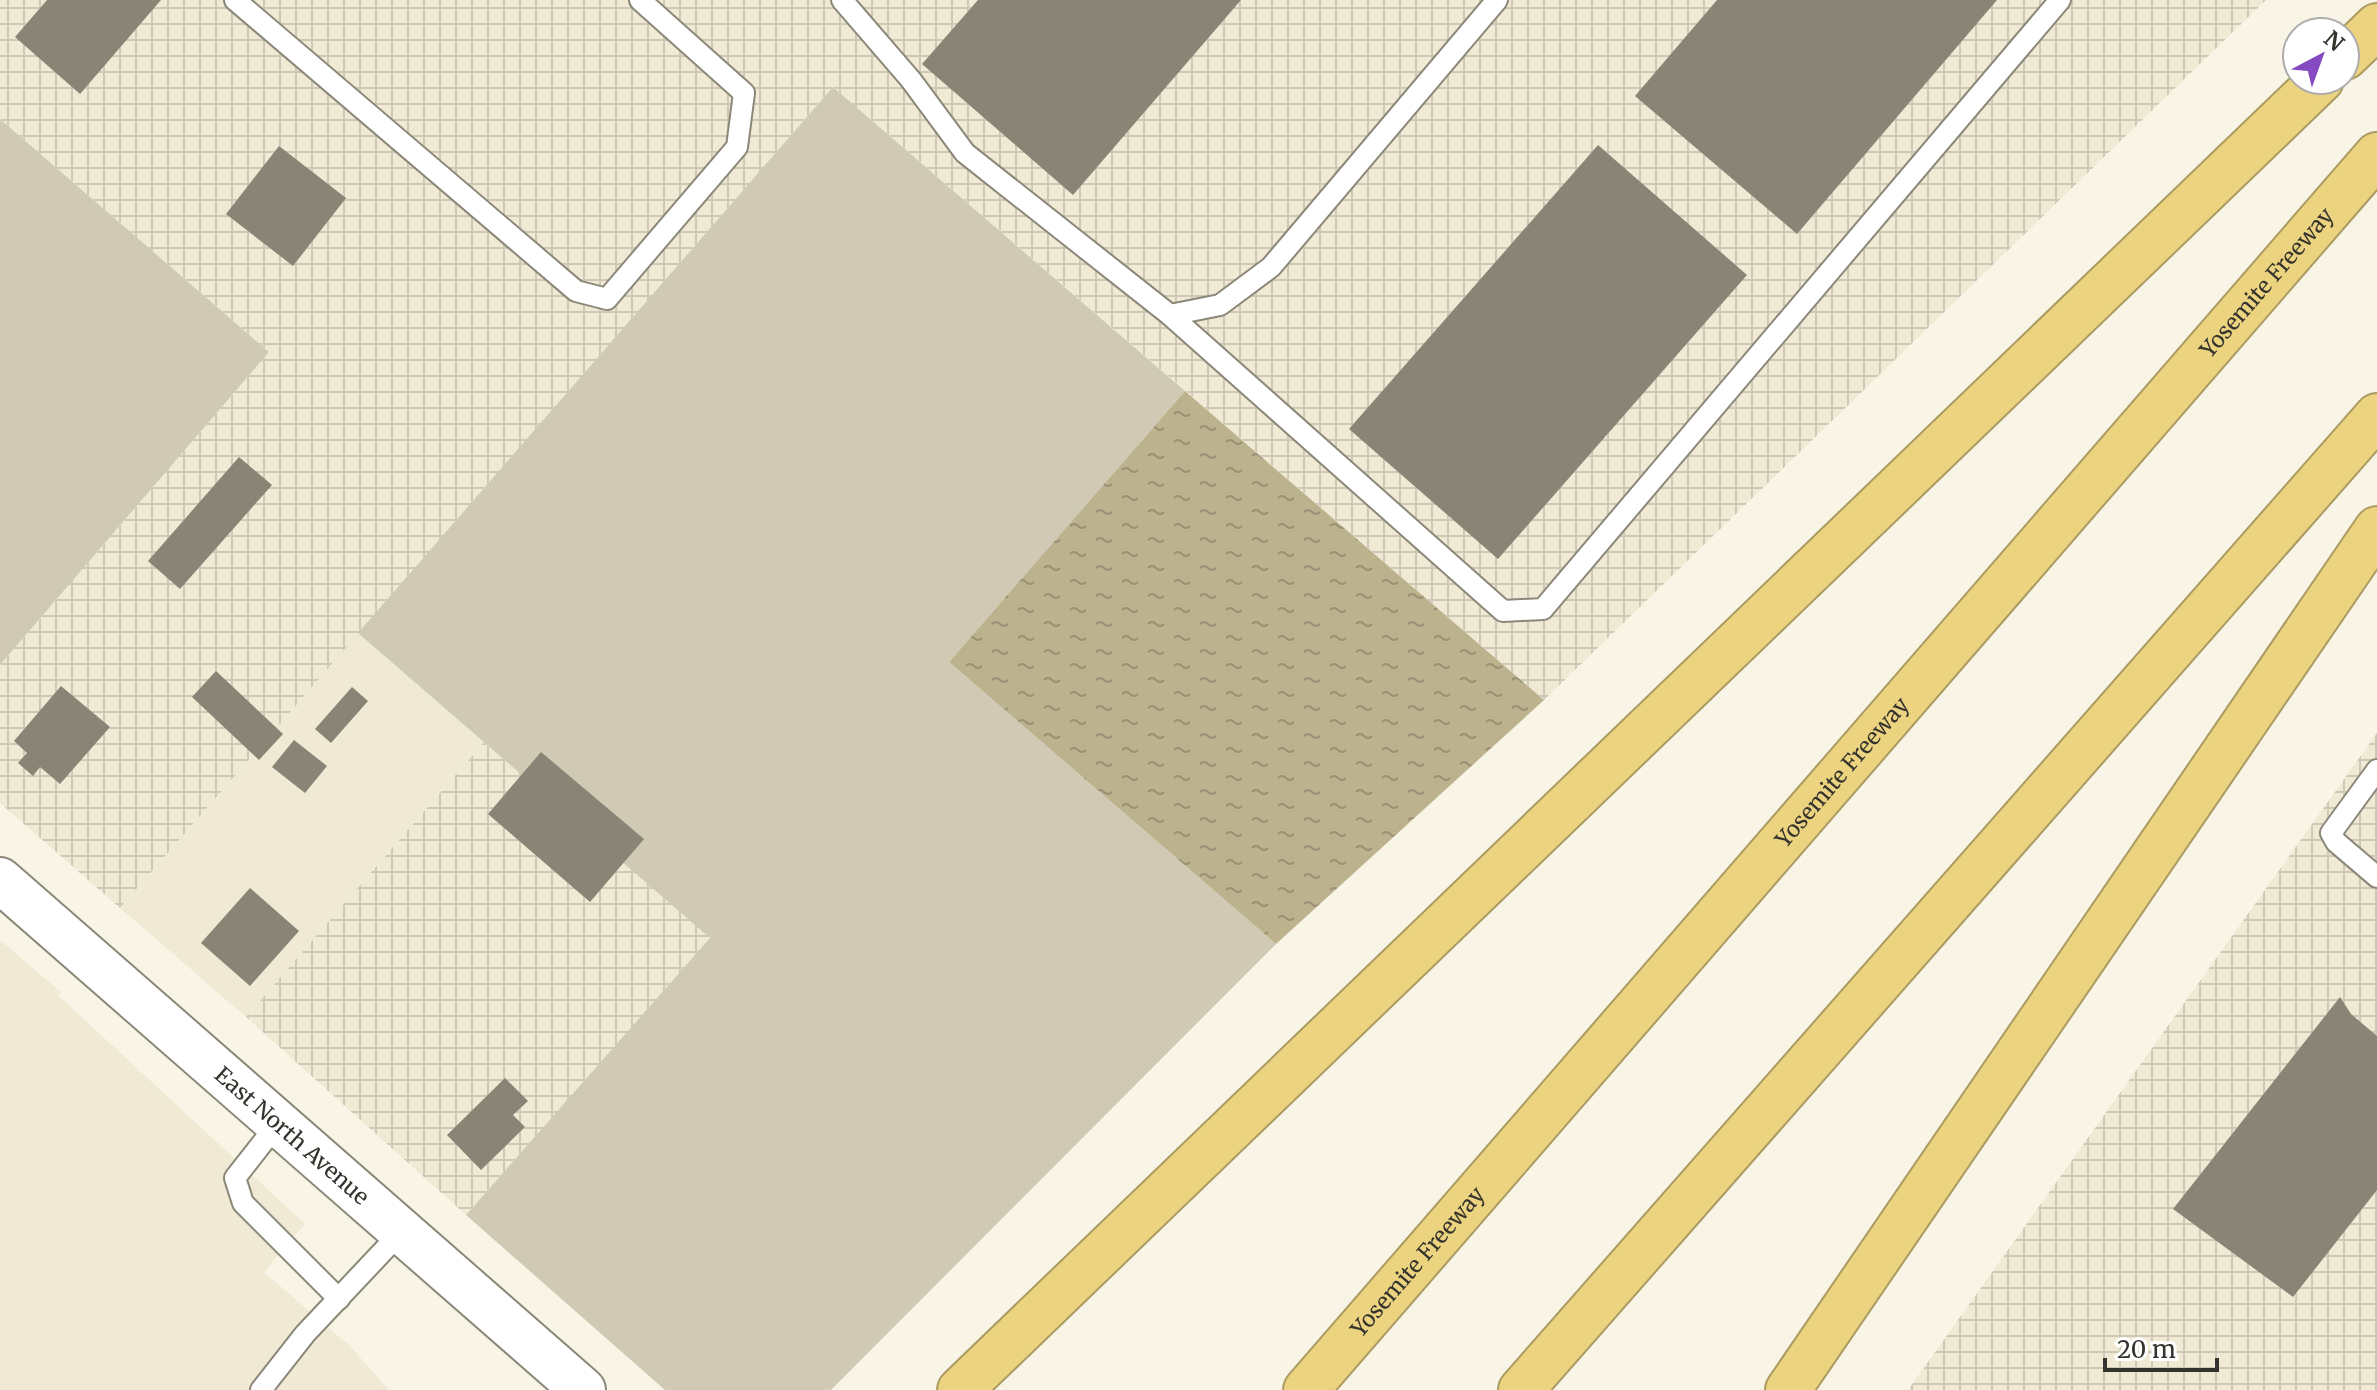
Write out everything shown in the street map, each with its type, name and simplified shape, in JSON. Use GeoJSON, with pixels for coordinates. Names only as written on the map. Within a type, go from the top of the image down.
{"type":"FeatureCollection","features":[{"type":"Feature","properties":{"kind":"highway"},"geometry":{"type":"LineString","coordinates":[[2361,42],[2377,26]]}},
{"type":"Feature","properties":{"kind":"highway"},"geometry":{"type":"LineString","coordinates":[[960,1390],[2304,96]]}},
{"type":"Feature","properties":{"kind":"highway","name":"Yosemite Freeway"},"geometry":{"type":"LineString","coordinates":[[1306,1390],[2377,155]]}},
{"type":"Feature","properties":{"kind":"highway"},"geometry":{"type":"LineString","coordinates":[[1521,1390],[2377,416]]}},
{"type":"Feature","properties":{"kind":"highway"},"geometry":{"type":"LineString","coordinates":[[1788,1390],[2377,529]]}},
{"type":"Feature","properties":{"kind":"street","name":"East North Avenue"},"geometry":{"type":"LineString","coordinates":[[0,880],[583,1390]]}},
{"type":"Feature","properties":{"kind":"lane"},"geometry":{"type":"LineString","coordinates":[[235,0],[576,291],[607,299],[737,147],[744,93],[640,0]]}},
{"type":"Feature","properties":{"kind":"lane"},"geometry":{"type":"LineString","coordinates":[[842,0],[911,80],[965,153],[1170,315],[1503,611],[1543,609],[2060,0]]}},
{"type":"Feature","properties":{"kind":"lane"},"geometry":{"type":"LineString","coordinates":[[1170,315],[1220,305],[1271,267],[1489,3]]}},
{"type":"Feature","properties":{"kind":"lane"},"geometry":{"type":"LineString","coordinates":[[2377,770],[2331,833],[2336,842],[2377,877]]}},
{"type":"Feature","properties":{"kind":"lane"},"geometry":{"type":"LineString","coordinates":[[278,1123],[235,1178],[243,1203],[339,1299]]}},
{"type":"Feature","properties":{"kind":"lane"},"geometry":{"type":"LineString","coordinates":[[261,1390],[305,1334],[402,1231]]}},
{"type":"Feature","properties":{"kind":"shaded area"},"geometry":{"type":"Polygon","coordinates":[[[0,0],[2266,0],[1544,700],[833,87],[120,908],[0,803],[0,665],[269,352],[0,119],[0,0]]]}},
{"type":"Feature","properties":{"kind":"shaded area"},"geometry":{"type":"Polygon","coordinates":[[[833,87],[1185,391],[949,662],[1276,944],[831,1390],[665,1390],[466,1215],[710,938],[358,633],[833,87]]]}},
{"type":"Feature","properties":{"kind":"shaded area"},"geometry":{"type":"Polygon","coordinates":[[[0,119],[269,352],[0,665],[0,119]]]}},
{"type":"Feature","properties":{"kind":"shaded area"},"geometry":{"type":"Polygon","coordinates":[[[358,633],[484,742],[246,1017],[120,908],[358,633]]]}},
{"type":"Feature","properties":{"kind":"shaded area"},"geometry":{"type":"Polygon","coordinates":[[[2377,733],[2377,1390],[1908,1390],[2377,733]]]}},
{"type":"Feature","properties":{"kind":"shaded area"},"geometry":{"type":"Polygon","coordinates":[[[484,742],[711,938],[466,1215],[246,1017],[484,742]]]}},
{"type":"Feature","properties":{"kind":"shaded area"},"geometry":{"type":"Polygon","coordinates":[[[0,940],[61,992],[59,996],[305,1224],[264,1272],[350,1346],[389,1390],[0,1390],[0,940]]]}},
{"type":"Feature","properties":{"kind":"water"},"geometry":{"type":"Polygon","coordinates":[[[1185,391],[1544,700],[1276,944],[949,662],[1185,391]]]}},
{"type":"Feature","properties":{"kind":"building"},"geometry":{"type":"Polygon","coordinates":[[[47,0],[161,0],[80,94],[15,37],[47,0]]]}},
{"type":"Feature","properties":{"kind":"building"},"geometry":{"type":"Polygon","coordinates":[[[978,0],[1241,0],[1073,195],[922,64],[978,0]]]}},
{"type":"Feature","properties":{"kind":"building"},"geometry":{"type":"Polygon","coordinates":[[[1717,0],[1997,0],[1797,234],[1635,96],[1717,0]]]}},
{"type":"Feature","properties":{"kind":"building"},"geometry":{"type":"Polygon","coordinates":[[[1598,145],[1747,275],[1498,559],[1349,429],[1598,145]]]}},
{"type":"Feature","properties":{"kind":"building"},"geometry":{"type":"Polygon","coordinates":[[[279,146],[346,198],[293,266],[226,214],[279,146]]]}},
{"type":"Feature","properties":{"kind":"building"},"geometry":{"type":"Polygon","coordinates":[[[239,457],[272,485],[180,589],[148,561],[239,457]]]}},
{"type":"Feature","properties":{"kind":"building"},"geometry":{"type":"Polygon","coordinates":[[[216,671],[283,734],[259,760],[192,697],[216,671]]]}},
{"type":"Feature","properties":{"kind":"building"},"geometry":{"type":"Polygon","coordinates":[[[61,686],[110,727],[60,784],[40,767],[33,776],[18,763],[27,753],[14,741],[61,686]]]}},
{"type":"Feature","properties":{"kind":"building"},"geometry":{"type":"Polygon","coordinates":[[[352,687],[368,701],[331,743],[315,729],[352,687]]]}},
{"type":"Feature","properties":{"kind":"building"},"geometry":{"type":"Polygon","coordinates":[[[294,740],[327,766],[305,793],[272,767],[294,740]]]}},
{"type":"Feature","properties":{"kind":"building"},"geometry":{"type":"Polygon","coordinates":[[[541,752],[644,839],[590,902],[488,814],[541,752]]]}},
{"type":"Feature","properties":{"kind":"building"},"geometry":{"type":"Polygon","coordinates":[[[250,888],[299,931],[250,986],[201,943],[250,888]]]}},
{"type":"Feature","properties":{"kind":"building"},"geometry":{"type":"Polygon","coordinates":[[[2340,997],[2351,1014],[2377,1036],[2377,1190],[2293,1297],[2173,1209],[2340,997]]]}},
{"type":"Feature","properties":{"kind":"building"},"geometry":{"type":"Polygon","coordinates":[[[505,1078],[528,1101],[513,1115],[525,1127],[481,1170],[447,1135],[505,1078]]]}}]}
